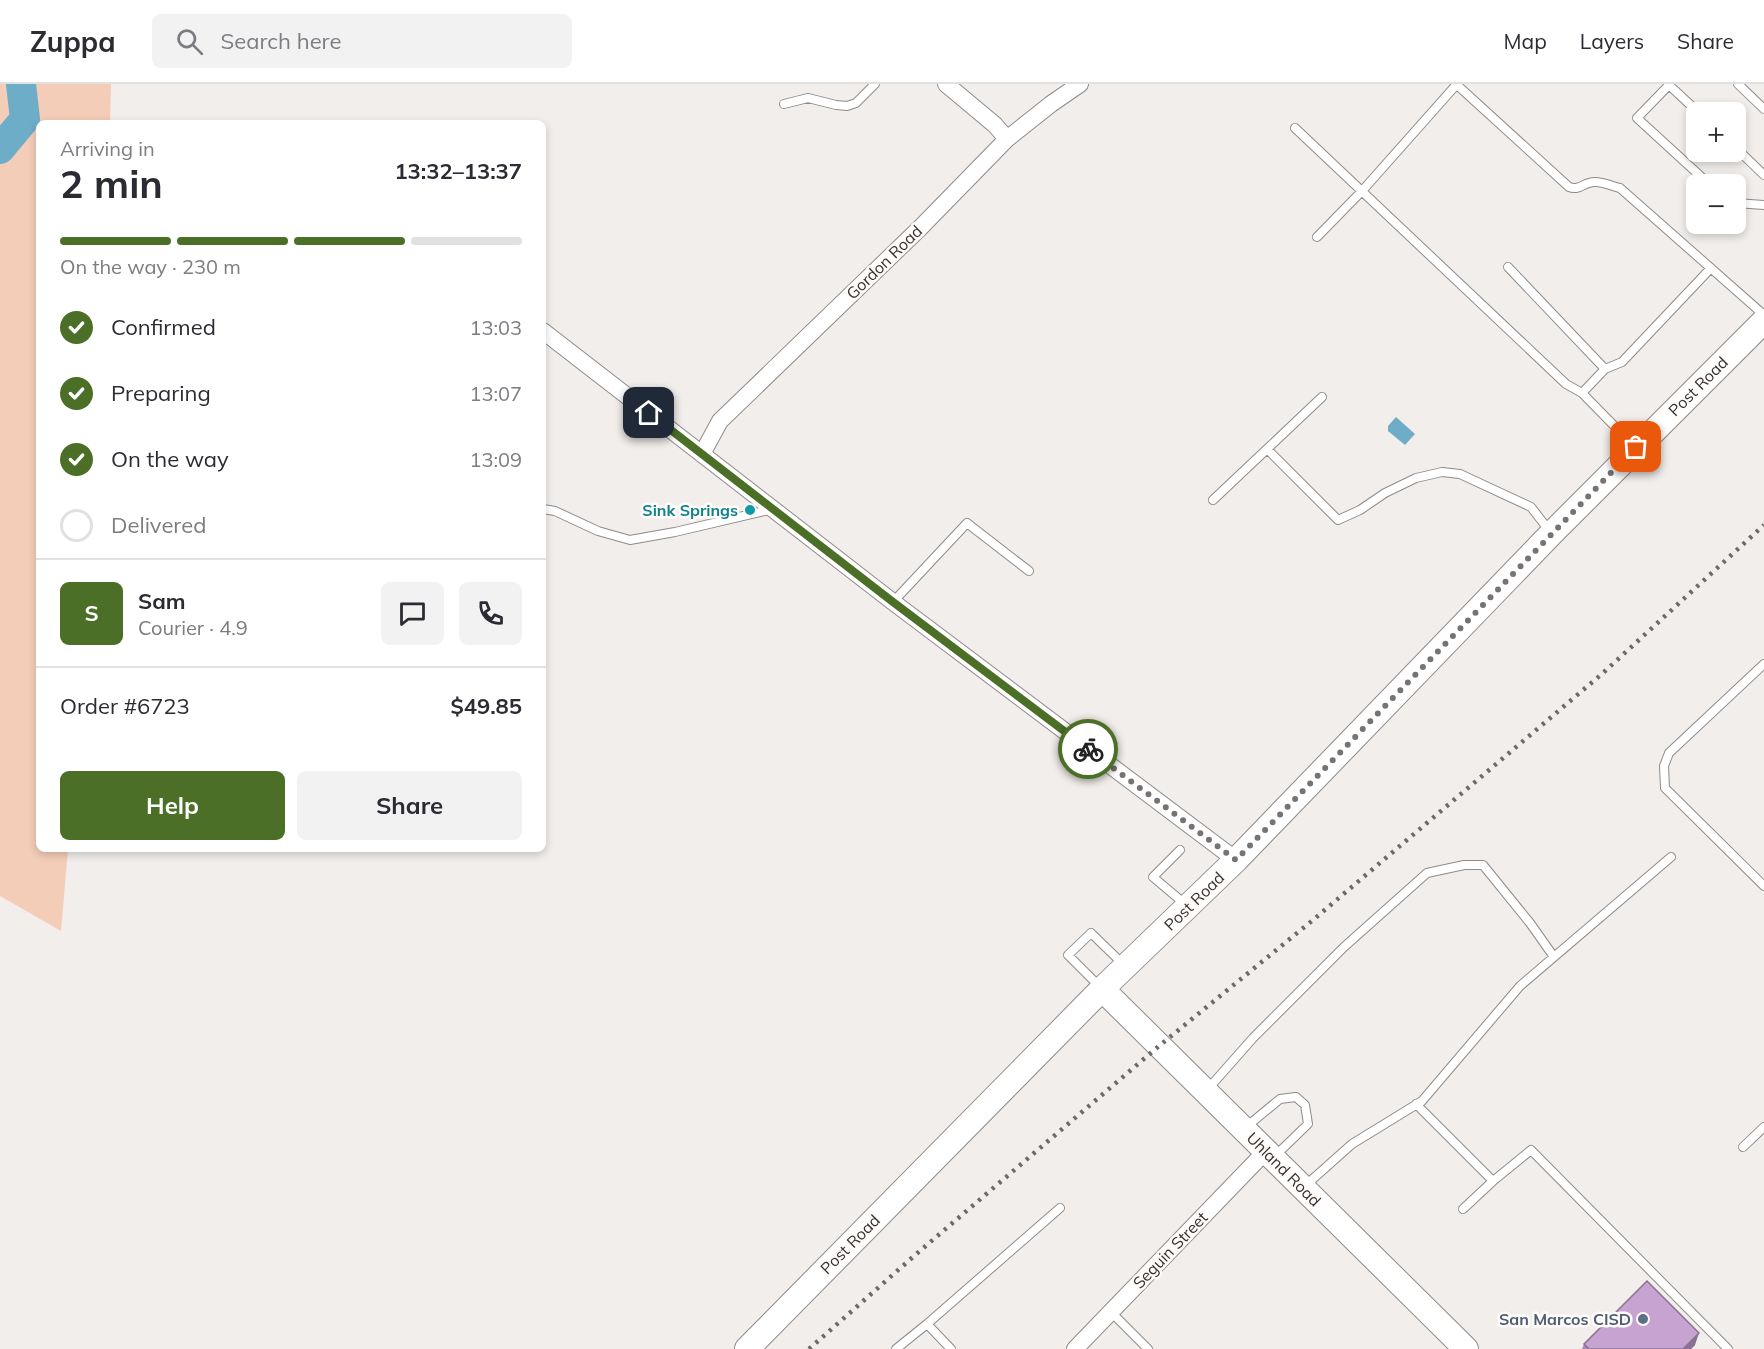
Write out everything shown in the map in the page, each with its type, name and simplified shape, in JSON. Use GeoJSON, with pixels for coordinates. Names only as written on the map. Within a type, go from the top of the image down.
{"type":"FeatureCollection","features":[{"type":"Feature","properties":{"kind":"street"},"geometry":{"type":"LineString","coordinates":[[946,84],[995,125],[1007,139]]}},
{"type":"Feature","properties":{"kind":"street","name":"Gordon Road"},"geometry":{"type":"LineString","coordinates":[[702,454],[720,422],[921,227],[1007,139],[1080,84]]}},
{"type":"Feature","properties":{"kind":"street","name":"Post Road"},"geometry":{"type":"LineString","coordinates":[[747,1349],[1125,966],[1236,860],[1636,447],[1764,321]]}},
{"type":"Feature","properties":{"kind":"street"},"geometry":{"type":"LineString","coordinates":[[546,333],[893,602],[1236,860]]}},
{"type":"Feature","properties":{"kind":"street","name":"Uhland Road"},"geometry":{"type":"LineString","coordinates":[[1102,989],[1461,1347]]}},
{"type":"Feature","properties":{"kind":"street","name":"Seguin Street"},"geometry":{"type":"LineString","coordinates":[[1075,1349],[1269,1154]]}},
{"type":"Feature","properties":{"kind":"lane"},"geometry":{"type":"LineString","coordinates":[[784,104],[808,98],[848,106],[856,103],[875,84]]}},
{"type":"Feature","properties":{"kind":"lane"},"geometry":{"type":"LineString","coordinates":[[1317,237],[1362,191],[1456,84],[1569,187],[1580,188],[1591,182],[1601,182],[1620,188],[1764,315]]}},
{"type":"Feature","properties":{"kind":"lane"},"geometry":{"type":"LineString","coordinates":[[1738,84],[1764,110]]}},
{"type":"Feature","properties":{"kind":"lane"},"geometry":{"type":"LineString","coordinates":[[1688,102],[1670,85],[1637,118],[1698,174]]}},
{"type":"Feature","properties":{"kind":"lane"},"geometry":{"type":"LineString","coordinates":[[1295,128],[1566,384],[1582,393],[1636,447]]}},
{"type":"Feature","properties":{"kind":"lane"},"geometry":{"type":"LineString","coordinates":[[1746,158],[1764,175]]}},
{"type":"Feature","properties":{"kind":"lane"},"geometry":{"type":"LineString","coordinates":[[1746,204],[1764,205]]}},
{"type":"Feature","properties":{"kind":"lane"},"geometry":{"type":"LineString","coordinates":[[1508,267],[1605,369]]}},
{"type":"Feature","properties":{"kind":"lane"},"geometry":{"type":"LineString","coordinates":[[1582,393],[1605,369],[1622,363],[1711,268]]}},
{"type":"Feature","properties":{"kind":"lane"},"geometry":{"type":"LineString","coordinates":[[1213,500],[1323,397]]}},
{"type":"Feature","properties":{"kind":"lane"},"geometry":{"type":"LineString","coordinates":[[1267,449],[1338,520],[1416,478],[1442,472],[1460,474],[1531,507],[1552,533]]}},
{"type":"Feature","properties":{"kind":"lane"},"geometry":{"type":"LineString","coordinates":[[546,510],[555,511],[598,531],[630,540],[775,509]]}},
{"type":"Feature","properties":{"kind":"lane"},"geometry":{"type":"LineString","coordinates":[[893,602],[966,523],[1029,571]]}},
{"type":"Feature","properties":{"kind":"lane"},"geometry":{"type":"LineString","coordinates":[[1764,664],[1669,753],[1664,766],[1665,788],[1764,886]]}},
{"type":"Feature","properties":{"kind":"lane"},"geometry":{"type":"LineString","coordinates":[[1180,850],[1152,877],[1188,907]]}},
{"type":"Feature","properties":{"kind":"lane"},"geometry":{"type":"LineString","coordinates":[[1303,1188],[1352,1144],[1422,1101],[1520,986],[1671,857]]}},
{"type":"Feature","properties":{"kind":"lane"},"geometry":{"type":"LineString","coordinates":[[1206,1091],[1253,1038],[1344,947],[1427,873],[1464,865],[1483,865],[1554,957]]}},
{"type":"Feature","properties":{"kind":"lane"},"geometry":{"type":"LineString","coordinates":[[1102,989],[1068,955],[1091,933],[1125,966]]}},
{"type":"Feature","properties":{"kind":"lane"},"geometry":{"type":"LineString","coordinates":[[1243,1129],[1280,1099],[1296,1097],[1305,1106],[1308,1124],[1269,1154]]}},
{"type":"Feature","properties":{"kind":"lane"},"geometry":{"type":"LineString","coordinates":[[1416,1104],[1493,1181]]}},
{"type":"Feature","properties":{"kind":"lane"},"geometry":{"type":"LineString","coordinates":[[1743,1148],[1762,1133]]}},
{"type":"Feature","properties":{"kind":"lane"},"geometry":{"type":"LineString","coordinates":[[1463,1209],[1531,1150],[1728,1349]]}},
{"type":"Feature","properties":{"kind":"lane"},"geometry":{"type":"LineString","coordinates":[[896,1349],[1060,1208]]}},
{"type":"Feature","properties":{"kind":"lane"},"geometry":{"type":"LineString","coordinates":[[1111,1312],[1148,1349]]}},
{"type":"Feature","properties":{"kind":"lane"},"geometry":{"type":"LineString","coordinates":[[927,1324],[951,1349]]}},
{"type":"Feature","properties":{"kind":"shaded area"},"geometry":{"type":"Polygon","coordinates":[[[0,84],[111,84],[110,120],[36,120],[36,852],[68,852],[61,931],[0,896],[0,84]]]}},
{"type":"Feature","properties":{"kind":"water"},"geometry":{"type":"Polygon","coordinates":[[[1396,417],[1415,434],[1405,445],[1388,431],[1388,426],[1396,417]]]}},
{"type":"Feature","properties":{"kind":"building","name":"San Marcos CISD"},"geometry":{"type":"Polygon","coordinates":[[[1647,1281],[1699,1333],[1683,1349],[1589,1349],[1584,1344],[1647,1281]]]}},
{"type":"Feature","properties":{"kind":"waterway"},"geometry":{"type":"LineString","coordinates":[[0,149],[25,119],[21,84]]}},
{"type":"Feature","properties":{"kind":"railway"},"geometry":{"type":"LineString","coordinates":[[809,1349],[1159,1046],[1313,920],[1603,673],[1764,525]]}},
{"type":"Feature","properties":{"kind":"way so far"},"geometry":{"type":"LineString","coordinates":[[1088,749],[1236,860],[1636,447]]}},
{"type":"Feature","properties":{"kind":"place","name":"Sink Springs"},"geometry":{"type":"Point","coordinates":[750,510]}},
{"type":"Feature","properties":{"kind":"place","name":"San Marcos CISD"},"geometry":{"type":"Point","coordinates":[1643,1319]}},
{"type":"Feature","properties":{"kind":"route"},"geometry":{"type":"LineString","coordinates":[[649,413],[1088,749]]}}]}
